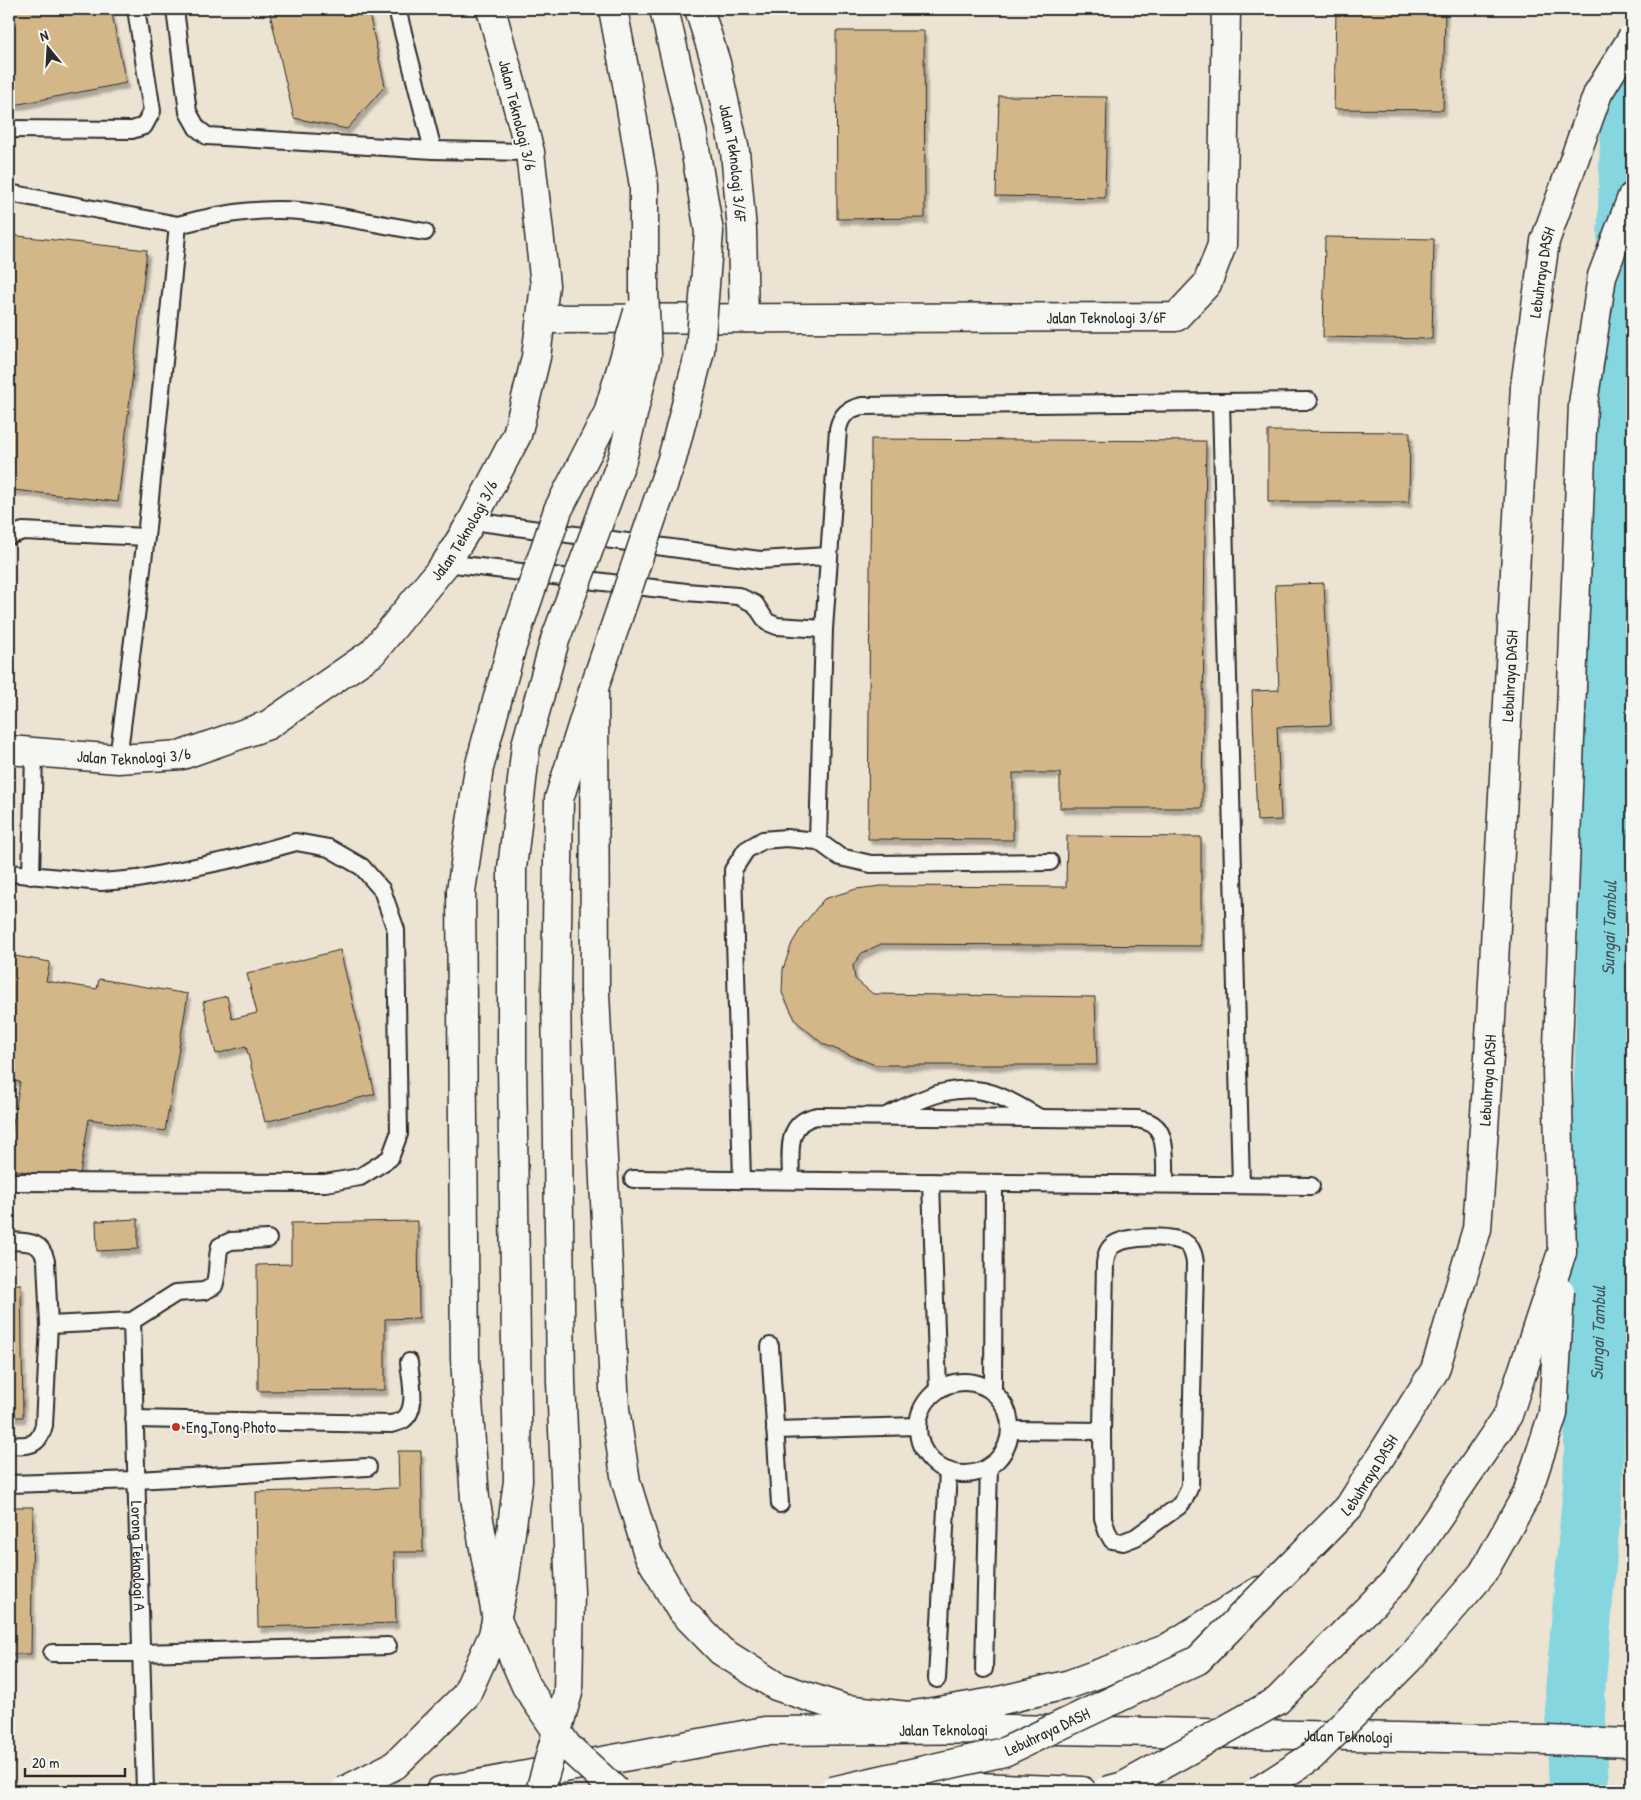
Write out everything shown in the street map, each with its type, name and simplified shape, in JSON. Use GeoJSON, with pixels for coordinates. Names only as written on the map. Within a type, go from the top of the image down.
{"type":"FeatureCollection","features":[{"type":"Feature","properties":{"kind":"main road","name":"Jalan Teknologi 3/6"},"geometry":{"type":"LineString","coordinates":[[21,751],[118,759],[182,755],[268,726],[372,653],[446,563],[472,521],[517,435],[536,358],[545,286],[530,152],[491,9]]}},
{"type":"Feature","properties":{"kind":"main road"},"geometry":{"type":"LineString","coordinates":[[344,1791],[395,1765],[466,1695],[493,1635],[505,1577],[518,1481],[512,1054],[512,870],[526,745],[555,640],[622,460],[647,356],[644,290],[644,186],[613,9]]}},
{"type":"Feature","properties":{"kind":"main road"},"geometry":{"type":"LineString","coordinates":[[540,1791],[568,1693],[570,1593],[561,1382],[556,988],[559,800],[594,688],[672,459],[700,351],[709,232],[692,130],[664,9]]}},
{"type":"Feature","properties":{"kind":"main road","name":"Jalan Teknologi 3/6F"},"geometry":{"type":"LineString","coordinates":[[700,9],[716,63],[735,151],[742,230],[744,318]]}},
{"type":"Feature","properties":{"kind":"main road","name":"Jalan Teknologi 3/6F"},"geometry":{"type":"LineString","coordinates":[[541,319],[1176,316],[1207,284],[1222,245],[1226,9]]}},
{"type":"Feature","properties":{"kind":"main road","name":"Lebuhraya DASH"},"geometry":{"type":"LineString","coordinates":[[832,1791],[1004,1752],[1198,1660],[1349,1507],[1435,1370],[1478,1229],[1490,1056],[1525,386],[1545,241],[1598,93],[1632,38]]}},
{"type":"Feature","properties":{"kind":"main road"},"geometry":{"type":"LineString","coordinates":[[1258,1791],[1310,1757],[1408,1660],[1483,1573],[1527,1494],[1553,1414],[1562,1252],[1557,1072],[1582,404],[1602,276],[1632,197]]}},
{"type":"Feature","properties":{"kind":"main road"},"geometry":{"type":"LineString","coordinates":[[616,1791],[567,1746],[526,1686],[497,1620],[475,1498],[465,1359],[461,890],[479,768],[511,650],[558,510],[608,413],[644,290]]}},
{"type":"Feature","properties":{"kind":"main road"},"geometry":{"type":"LineString","coordinates":[[594,688],[595,994],[615,1408],[626,1482],[648,1554],[680,1609],[721,1651],[776,1686],[845,1709],[908,1716],[994,1702],[1070,1684],[1166,1649],[1278,1579]]}},
{"type":"Feature","properties":{"kind":"main road"},"geometry":{"type":"LineString","coordinates":[[1106,1791],[1124,1786],[1277,1701],[1395,1581],[1508,1415],[1562,1252]]}},
{"type":"Feature","properties":{"kind":"main road","name":"Jalan Teknologi"},"geometry":{"type":"LineString","coordinates":[[440,1791],[765,1731],[1008,1728],[1632,1743]]}},
{"type":"Feature","properties":{"kind":"main road"},"geometry":{"type":"LineString","coordinates":[[878,1791],[974,1787],[1082,1791]]}},
{"type":"Feature","properties":{"kind":"lane"},"geometry":{"type":"LineString","coordinates":[[9,128],[132,130],[144,126],[152,111],[136,9]]}},
{"type":"Feature","properties":{"kind":"lane"},"geometry":{"type":"LineString","coordinates":[[175,9],[188,112],[197,128],[207,136],[433,150],[530,152]]}},
{"type":"Feature","properties":{"kind":"lane"},"geometry":{"type":"LineString","coordinates":[[396,9],[433,150]]}},
{"type":"Feature","properties":{"kind":"lane"},"geometry":{"type":"LineString","coordinates":[[9,192],[178,225],[204,218],[242,212],[298,211],[425,232]]}},
{"type":"Feature","properties":{"kind":"lane"},"geometry":{"type":"LineString","coordinates":[[118,759],[146,537],[178,225]]}},
{"type":"Feature","properties":{"kind":"lane"},"geometry":{"type":"LineString","coordinates":[[818,841],[828,556],[838,429],[840,420],[846,413],[862,406],[1309,401]]}},
{"type":"Feature","properties":{"kind":"lane"},"geometry":{"type":"LineString","coordinates":[[1221,402],[1241,1185]]}},
{"type":"Feature","properties":{"kind":"lane"},"geometry":{"type":"LineString","coordinates":[[472,521],[760,560],[828,556]]}},
{"type":"Feature","properties":{"kind":"lane"},"geometry":{"type":"LineString","coordinates":[[9,536],[23,531],[146,537]]}},
{"type":"Feature","properties":{"kind":"lane"},"geometry":{"type":"LineString","coordinates":[[446,563],[686,592],[738,596],[755,604],[767,622],[776,626],[824,629]]}},
{"type":"Feature","properties":{"kind":"lane"},"geometry":{"type":"LineString","coordinates":[[21,751],[31,876]]}},
{"type":"Feature","properties":{"kind":"lane"},"geometry":{"type":"LineString","coordinates":[[742,1180],[733,870],[746,850],[763,840],[786,838],[818,841],[840,858],[871,864],[1050,862]]}},
{"type":"Feature","properties":{"kind":"lane"},"geometry":{"type":"LineString","coordinates":[[9,873],[101,882],[138,879],[238,858],[296,842],[329,848],[362,867],[382,890],[396,930],[399,1134],[390,1158],[360,1178],[325,1183],[9,1182]]}},
{"type":"Feature","properties":{"kind":"lane"},"geometry":{"type":"LineString","coordinates":[[886,1116],[932,1094],[948,1090],[965,1090],[997,1095],[1041,1118]]}},
{"type":"Feature","properties":{"kind":"lane"},"geometry":{"type":"LineString","coordinates":[[791,1180],[792,1140],[799,1122],[808,1117],[817,1116],[886,1116],[1138,1119],[1148,1121],[1156,1126],[1161,1134],[1165,1184]]}},
{"type":"Feature","properties":{"kind":"lane"},"geometry":{"type":"LineString","coordinates":[[632,1179],[1311,1186]]}},
{"type":"Feature","properties":{"kind":"lane"},"geometry":{"type":"LineString","coordinates":[[932,1182],[938,1390]]}},
{"type":"Feature","properties":{"kind":"lane"},"geometry":{"type":"LineString","coordinates":[[993,1392],[994,1182]]}},
{"type":"Feature","properties":{"kind":"lane"},"geometry":{"type":"LineString","coordinates":[[1129,1238],[1169,1238],[1179,1240],[1188,1245],[1193,1253],[1195,1263],[1190,1486],[1179,1506],[1136,1537],[1123,1542],[1112,1540],[1103,1518],[1102,1431],[1105,1263],[1107,1254],[1112,1246],[1129,1238]]}},
{"type":"Feature","properties":{"kind":"lane"},"geometry":{"type":"LineString","coordinates":[[49,1325],[132,1321],[176,1293],[204,1291],[214,1286],[218,1275],[217,1257],[220,1246],[231,1241],[268,1239]]}},
{"type":"Feature","properties":{"kind":"lane"},"geometry":{"type":"LineString","coordinates":[[9,1241],[28,1242],[37,1245],[44,1252],[49,1325],[42,1436],[34,1443],[24,1446],[9,1446]]}},
{"type":"Feature","properties":{"kind":"lane","name":"Lorong Teknologi A"},"geometry":{"type":"LineString","coordinates":[[132,1321],[145,1791]]}},
{"type":"Feature","properties":{"kind":"lane"},"geometry":{"type":"LineString","coordinates":[[770,1346],[780,1504]]}},
{"type":"Feature","properties":{"kind":"lane"},"geometry":{"type":"LineString","coordinates":[[134,1419],[391,1424],[402,1421],[409,1413],[412,1402],[409,1362]]}},
{"type":"Feature","properties":{"kind":"lane"},"geometry":{"type":"LineString","coordinates":[[966,1382],[980,1385],[993,1392],[1002,1402],[1008,1416],[1010,1430],[1007,1444],[1000,1456],[990,1466],[976,1472],[962,1474],[948,1471],[936,1464],[926,1453],[920,1441],[918,1426],[921,1412],[928,1400],[938,1390],[952,1384],[966,1382]]}},
{"type":"Feature","properties":{"kind":"lane"},"geometry":{"type":"LineString","coordinates":[[775,1430],[918,1426]]}},
{"type":"Feature","properties":{"kind":"lane"},"geometry":{"type":"LineString","coordinates":[[1010,1430],[1102,1431]]}},
{"type":"Feature","properties":{"kind":"lane"},"geometry":{"type":"LineString","coordinates":[[984,1669],[990,1466]]}},
{"type":"Feature","properties":{"kind":"lane"},"geometry":{"type":"LineString","coordinates":[[9,1484],[136,1480],[368,1467]]}},
{"type":"Feature","properties":{"kind":"lane"},"geometry":{"type":"LineString","coordinates":[[938,1679],[948,1471]]}},
{"type":"Feature","properties":{"kind":"lane"},"geometry":{"type":"LineString","coordinates":[[52,1653],[141,1653],[388,1646]]}},
{"type":"Feature","properties":{"kind":"building"},"geometry":{"type":"Polygon","coordinates":[[[9,9],[111,9],[126,83],[9,106],[9,9]]]}},
{"type":"Feature","properties":{"kind":"building"},"geometry":{"type":"Polygon","coordinates":[[[269,9],[368,9],[385,86],[347,129],[294,118],[269,9]]]}},
{"type":"Feature","properties":{"kind":"building"},"geometry":{"type":"Polygon","coordinates":[[[1336,9],[1445,10],[1443,110],[1334,109],[1336,9]]]}},
{"type":"Feature","properties":{"kind":"building"},"geometry":{"type":"Polygon","coordinates":[[[836,31],[924,31],[925,218],[837,219],[836,31]]]}},
{"type":"Feature","properties":{"kind":"building"},"geometry":{"type":"Polygon","coordinates":[[[999,96],[1107,97],[1105,198],[996,196],[999,96]]]}},
{"type":"Feature","properties":{"kind":"building"},"geometry":{"type":"Polygon","coordinates":[[[9,235],[147,250],[118,502],[14,490],[9,483],[9,235]]]}},
{"type":"Feature","properties":{"kind":"building"},"geometry":{"type":"Polygon","coordinates":[[[1325,237],[1434,239],[1432,339],[1323,337],[1325,237]]]}},
{"type":"Feature","properties":{"kind":"building"},"geometry":{"type":"Polygon","coordinates":[[[1268,431],[1410,432],[1409,502],[1268,502],[1268,431]]]}},
{"type":"Feature","properties":{"kind":"building"},"geometry":{"type":"Polygon","coordinates":[[[871,439],[1206,441],[1202,808],[1060,808],[1060,773],[1013,773],[1013,840],[868,839],[871,439]]]}},
{"type":"Feature","properties":{"kind":"building"},"geometry":{"type":"Polygon","coordinates":[[[1324,583],[1331,725],[1277,727],[1281,820],[1257,821],[1252,691],[1279,690],[1275,585],[1324,583]]]}},
{"type":"Feature","properties":{"kind":"building"},"geometry":{"type":"Polygon","coordinates":[[[1067,836],[1201,837],[1201,946],[881,944],[862,953],[853,965],[855,979],[873,994],[1095,997],[1097,1065],[875,1065],[823,1044],[796,1021],[782,993],[783,969],[792,943],[803,925],[824,899],[856,889],[881,886],[1066,887],[1067,836]]]}},
{"type":"Feature","properties":{"kind":"building"},"geometry":{"type":"Polygon","coordinates":[[[340,950],[375,1094],[265,1122],[246,1046],[216,1054],[203,1002],[227,996],[232,1019],[257,1013],[247,974],[340,950]]]}},
{"type":"Feature","properties":{"kind":"building"},"geometry":{"type":"Polygon","coordinates":[[[9,955],[50,962],[46,981],[97,989],[99,979],[188,994],[165,1131],[89,1119],[79,1180],[9,1169],[9,1148],[20,1082],[9,1080],[9,955]]]}},
{"type":"Feature","properties":{"kind":"building"},"geometry":{"type":"Polygon","coordinates":[[[138,1219],[138,1249],[97,1251],[96,1221],[138,1219]]]}},
{"type":"Feature","properties":{"kind":"building"},"geometry":{"type":"Polygon","coordinates":[[[418,1221],[419,1318],[385,1319],[385,1390],[258,1391],[257,1265],[291,1264],[291,1223],[418,1221]]]}},
{"type":"Feature","properties":{"kind":"building"},"geometry":{"type":"Polygon","coordinates":[[[9,1284],[21,1284],[23,1417],[9,1417],[9,1284]]]}},
{"type":"Feature","properties":{"kind":"building"},"geometry":{"type":"Polygon","coordinates":[[[398,1451],[421,1451],[423,1552],[394,1552],[396,1623],[258,1627],[256,1492],[399,1488],[398,1451]]]}},
{"type":"Feature","properties":{"kind":"building"},"geometry":{"type":"Polygon","coordinates":[[[9,1507],[33,1507],[31,1654],[9,1654],[9,1507]]]}},
{"type":"Feature","properties":{"kind":"waterway","name":"Sungai Tambul"},"geometry":{"type":"LineString","coordinates":[[1579,1791],[1575,1692],[1593,1485],[1632,64]]}},
{"type":"Feature","properties":{"kind":"place","name":"Eng Tong Photo"},"geometry":{"type":"Point","coordinates":[176,1427]}}]}
